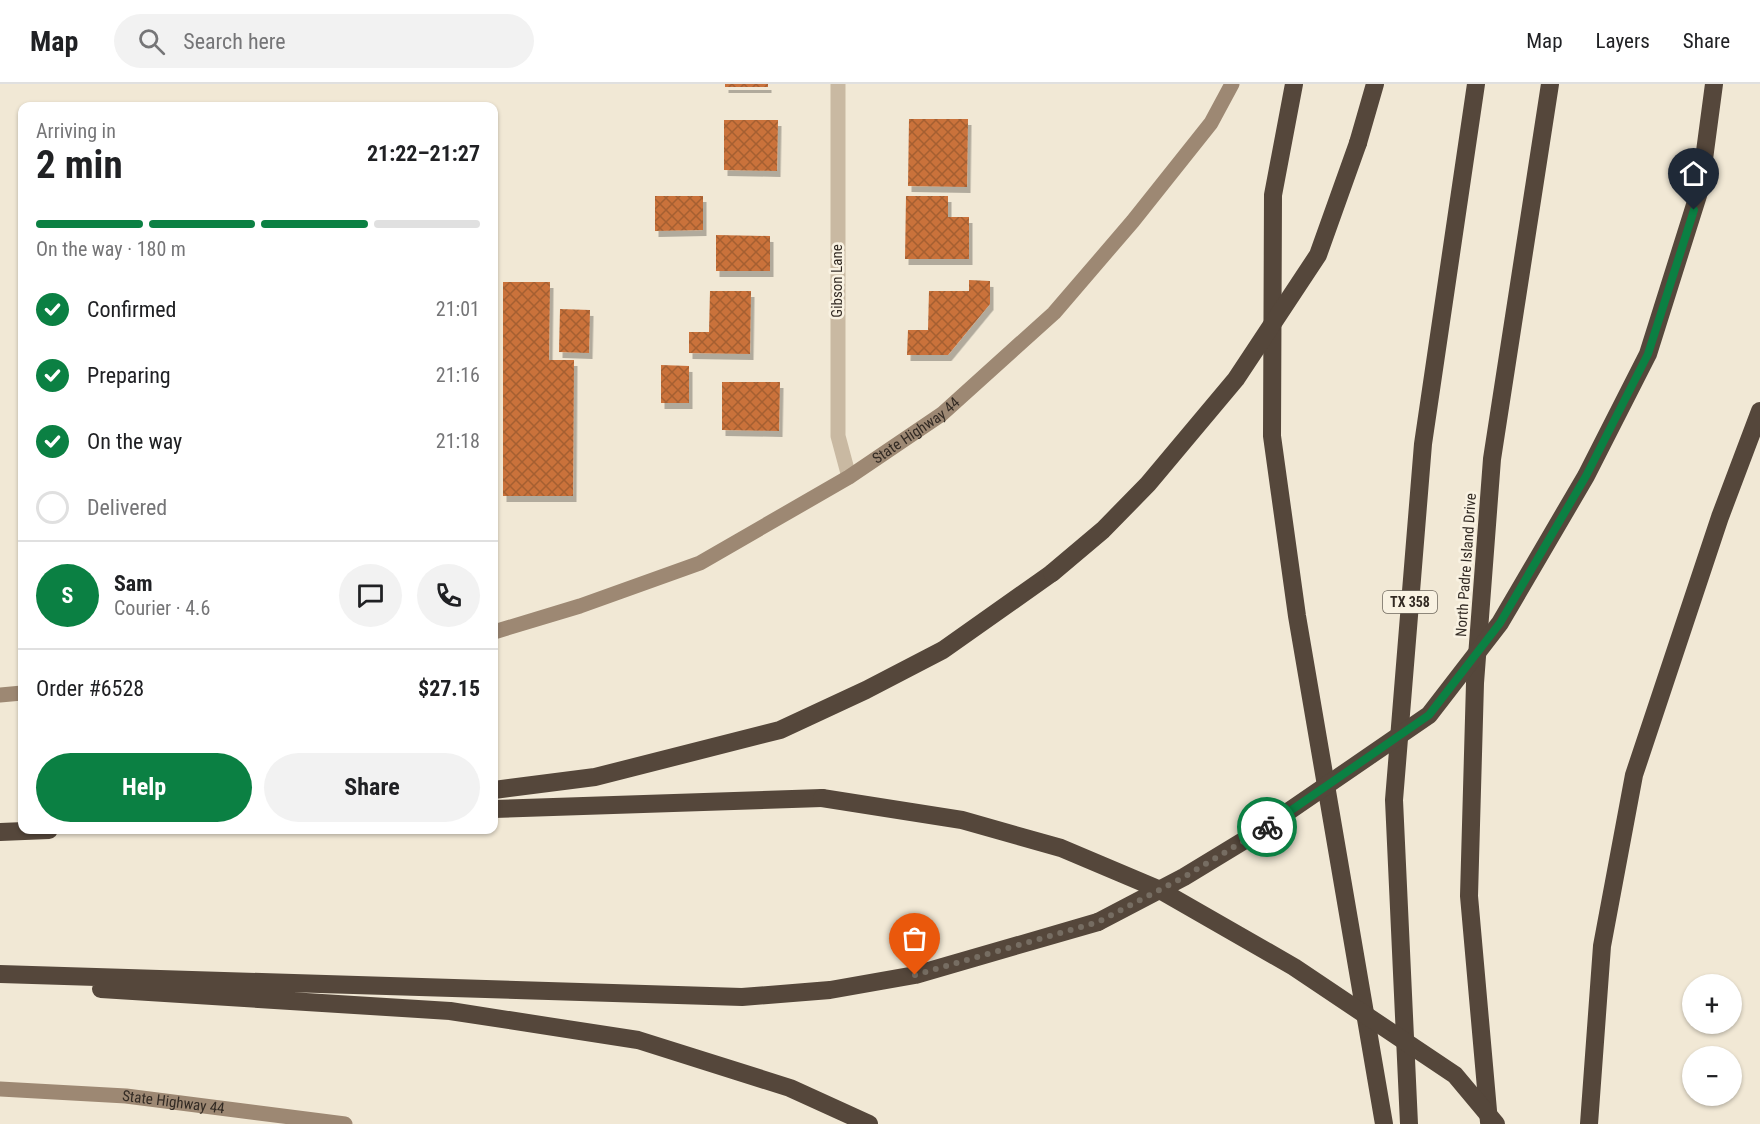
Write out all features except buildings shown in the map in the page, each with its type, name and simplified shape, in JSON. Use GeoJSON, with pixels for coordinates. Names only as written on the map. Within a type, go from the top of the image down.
{"type":"FeatureCollection","features":[{"type":"Feature","properties":{"kind":"highway"},"geometry":{"type":"LineString","coordinates":[[1294,84],[1273,195],[1272,436],[1297,616],[1384,1124]]}},
{"type":"Feature","properties":{"kind":"highway"},"geometry":{"type":"LineString","coordinates":[[498,789],[595,777],[780,730],[866,690],[943,650],[1052,573],[1103,530],[1148,484],[1236,379],[1318,255],[1358,143],[1375,84]]}},
{"type":"Feature","properties":{"kind":"highway","name":"TX 358"},"geometry":{"type":"LineString","coordinates":[[1409,1124],[1394,800],[1423,444],[1476,84]]}},
{"type":"Feature","properties":{"kind":"highway","name":"North Padre Island Drive"},"geometry":{"type":"LineString","coordinates":[[1489,1124],[1469,896],[1475,683],[1492,459],[1550,84]]}},
{"type":"Feature","properties":{"kind":"highway"},"geometry":{"type":"LineString","coordinates":[[0,974],[742,997],[830,990],[915,975],[1098,922],[1184,877],[1263,829],[1429,715],[1500,623],[1586,476],[1648,354],[1700,189],[1714,84]]}},
{"type":"Feature","properties":{"kind":"highway"},"geometry":{"type":"LineString","coordinates":[[1589,1124],[1602,946],[1634,775],[1720,517],[1760,411]]}},
{"type":"Feature","properties":{"kind":"highway"},"geometry":{"type":"LineString","coordinates":[[498,809],[822,798],[962,820],[1061,848],[1158,889],[1294,967],[1455,1075],[1496,1124]]}},
{"type":"Feature","properties":{"kind":"highway"},"geometry":{"type":"LineString","coordinates":[[0,832],[18,831]]}},
{"type":"Feature","properties":{"kind":"highway"},"geometry":{"type":"LineString","coordinates":[[0,983],[450,1011],[638,1040],[790,1088],[869,1124]]}},
{"type":"Feature","properties":{"kind":"main road","name":"State Highway 44"},"geometry":{"type":"LineString","coordinates":[[498,631],[580,606],[700,563],[849,477],[942,414],[1054,313],[1133,221],[1211,123],[1232,84]]}},
{"type":"Feature","properties":{"kind":"main road"},"geometry":{"type":"LineString","coordinates":[[0,695],[18,693]]}},
{"type":"Feature","properties":{"kind":"main road","name":"State Highway 44"},"geometry":{"type":"LineString","coordinates":[[0,1089],[126,1096],[345,1124]]}},
{"type":"Feature","properties":{"kind":"street","name":"Gibson Lane"},"geometry":{"type":"LineString","coordinates":[[838,84],[837,436],[849,477]]}},
{"type":"Feature","properties":{"kind":"way so far"},"geometry":{"type":"LineString","coordinates":[[915,975],[1098,922],[1184,877],[1267,827]]}},
{"type":"Feature","properties":{"kind":"route"},"geometry":{"type":"LineString","coordinates":[[1267,827],[1429,715],[1500,623],[1586,476],[1648,354],[1694,210]]}}]}
